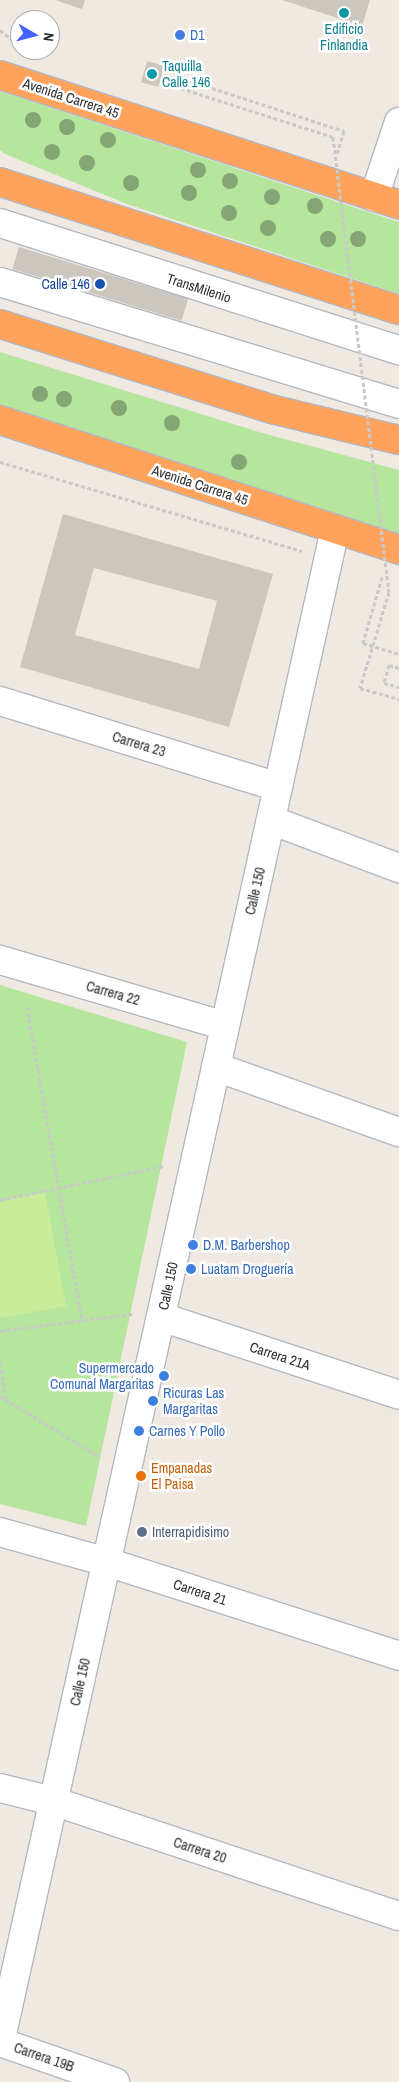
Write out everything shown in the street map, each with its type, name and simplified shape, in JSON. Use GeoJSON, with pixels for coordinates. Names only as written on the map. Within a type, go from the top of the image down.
{"type":"FeatureCollection","features":[{"type":"Feature","properties":{"kind":"highway","name":"Avenida Carrera 45"},"geometry":{"type":"LineString","coordinates":[[2,74],[387,200]]}},
{"type":"Feature","properties":{"kind":"highway"},"geometry":{"type":"LineString","coordinates":[[0,167],[57,199]]}},
{"type":"Feature","properties":{"kind":"highway"},"geometry":{"type":"LineString","coordinates":[[0,182],[399,310]]}},
{"type":"Feature","properties":{"kind":"highway"},"geometry":{"type":"LineString","coordinates":[[0,324],[271,409],[399,440]]}},
{"type":"Feature","properties":{"kind":"highway","name":"Avenida Carrera 45"},"geometry":{"type":"LineString","coordinates":[[0,420],[399,550]]}},
{"type":"Feature","properties":{"kind":"street"},"geometry":{"type":"LineString","coordinates":[[387,200],[399,122]]}},
{"type":"Feature","properties":{"kind":"street","name":"TransMilenio"},"geometry":{"type":"LineString","coordinates":[[0,223],[399,350]]}},
{"type":"Feature","properties":{"kind":"street"},"geometry":{"type":"LineString","coordinates":[[0,282],[176,338],[399,404]]}},
{"type":"Feature","properties":{"kind":"street","name":"Calle 150"},"geometry":{"type":"LineString","coordinates":[[0,2043],[107,1562],[148,1315],[216,1067],[335,530]]}},
{"type":"Feature","properties":{"kind":"street","name":"Carrera 23"},"geometry":{"type":"LineString","coordinates":[[0,701],[278,787]]}},
{"type":"Feature","properties":{"kind":"street"},"geometry":{"type":"LineString","coordinates":[[271,820],[399,868]]}},
{"type":"Feature","properties":{"kind":"street","name":"Carrera 22"},"geometry":{"type":"LineString","coordinates":[[0,960],[225,1026]]}},
{"type":"Feature","properties":{"kind":"street"},"geometry":{"type":"LineString","coordinates":[[216,1067],[399,1132]]}},
{"type":"Feature","properties":{"kind":"street","name":"Carrera 21A"},"geometry":{"type":"LineString","coordinates":[[148,1315],[399,1395]]}},
{"type":"Feature","properties":{"kind":"street","name":"Carrera 21"},"geometry":{"type":"LineString","coordinates":[[0,1532],[107,1562],[399,1656]]}},
{"type":"Feature","properties":{"kind":"street","name":"Carrera 20"},"geometry":{"type":"LineString","coordinates":[[0,1788],[53,1801],[399,1916]]}},
{"type":"Feature","properties":{"kind":"street","name":"Carrera 19B"},"geometry":{"type":"LineString","coordinates":[[0,2043],[115,2082]]}},
{"type":"Feature","properties":{"kind":"path"},"geometry":{"type":"LineString","coordinates":[[0,30],[10,38]]}},
{"type":"Feature","properties":{"kind":"path"},"geometry":{"type":"LineString","coordinates":[[336,158],[344,131],[175,76],[171,86],[333,137],[389,592],[360,688],[399,700]]}},
{"type":"Feature","properties":{"kind":"path"},"geometry":{"type":"LineString","coordinates":[[0,462],[329,559]]}},
{"type":"Feature","properties":{"kind":"path"},"geometry":{"type":"LineString","coordinates":[[373,574],[390,579]]}},
{"type":"Feature","properties":{"kind":"path"},"geometry":{"type":"LineString","coordinates":[[382,577],[363,643],[399,654]]}},
{"type":"Feature","properties":{"kind":"path"},"geometry":{"type":"LineString","coordinates":[[399,668],[389,665],[384,683],[399,687]]}},
{"type":"Feature","properties":{"kind":"path"},"geometry":{"type":"LineString","coordinates":[[27,1006],[82,1320]]}},
{"type":"Feature","properties":{"kind":"path"},"geometry":{"type":"LineString","coordinates":[[0,1200],[167,1165]]}},
{"type":"Feature","properties":{"kind":"path"},"geometry":{"type":"LineString","coordinates":[[0,1331],[82,1320],[148,1315]]}},
{"type":"Feature","properties":{"kind":"path"},"geometry":{"type":"LineString","coordinates":[[0,1363],[6,1400]]}},
{"type":"Feature","properties":{"kind":"path"},"geometry":{"type":"LineString","coordinates":[[0,1396],[101,1458]]}},
{"type":"Feature","properties":{"kind":"green space"},"geometry":{"type":"Polygon","coordinates":[[[0,91],[399,222],[399,294],[127,204],[5,154],[0,150],[0,91]]]}},
{"type":"Feature","properties":{"kind":"green space"},"geometry":{"type":"Polygon","coordinates":[[[0,352],[259,432],[399,470],[399,534],[0,405],[0,352]]]}},
{"type":"Feature","properties":{"kind":"green space"},"geometry":{"type":"Polygon","coordinates":[[[0,985],[187,1042],[86,1526],[0,1504],[0,985]]]}},
{"type":"Feature","properties":{"kind":"green space"},"geometry":{"type":"Polygon","coordinates":[[[45,1192],[66,1306],[0,1318],[0,1201],[45,1192]]]}},
{"type":"Feature","properties":{"kind":"building"},"geometry":{"type":"Polygon","coordinates":[[[55,0],[85,0],[82,9],[55,0]]]}},
{"type":"Feature","properties":{"kind":"building","name":"Edificio Finlandia"},"geometry":{"type":"Polygon","coordinates":[[[282,0],[370,0],[362,26],[282,0]]]}},
{"type":"Feature","properties":{"kind":"building","name":"Taquilla Calle 146"},"geometry":{"type":"Polygon","coordinates":[[[147,61],[164,66],[158,87],[141,82],[147,61]]]}},
{"type":"Feature","properties":{"kind":"building","name":"Calle 146"},"geometry":{"type":"Polygon","coordinates":[[[19,247],[188,299],[182,321],[12,269],[19,247]]]}},
{"type":"Feature","properties":{"kind":"building"},"geometry":{"type":"Polygon","coordinates":[[[63,514],[273,574],[229,727],[20,667],[63,514]],[[94,568],[75,635],[199,669],[217,601],[94,568]]]}},
{"type":"Feature","properties":{"kind":"place","name":"Edificio Finlandia"},"geometry":{"type":"Point","coordinates":[344,13]}},
{"type":"Feature","properties":{"kind":"place","name":"D1"},"geometry":{"type":"Point","coordinates":[180,35]}},
{"type":"Feature","properties":{"kind":"place","name":"Taquilla Calle 146"},"geometry":{"type":"Point","coordinates":[152,74]}},
{"type":"Feature","properties":{"kind":"place","name":"Calle 146"},"geometry":{"type":"Point","coordinates":[100,284]}},
{"type":"Feature","properties":{"kind":"place","name":"D.M. Barbershop"},"geometry":{"type":"Point","coordinates":[193,1245]}},
{"type":"Feature","properties":{"kind":"place","name":"Luatam Droguería"},"geometry":{"type":"Point","coordinates":[191,1269]}},
{"type":"Feature","properties":{"kind":"place","name":"Supermercado Comunal Margaritas"},"geometry":{"type":"Point","coordinates":[164,1376]}},
{"type":"Feature","properties":{"kind":"place","name":"Ricuras Las Margaritas"},"geometry":{"type":"Point","coordinates":[153,1401]}},
{"type":"Feature","properties":{"kind":"place","name":"Carnes Y Pollo"},"geometry":{"type":"Point","coordinates":[139,1431]}},
{"type":"Feature","properties":{"kind":"place","name":"Empanadas El Paisa"},"geometry":{"type":"Point","coordinates":[141,1476]}},
{"type":"Feature","properties":{"kind":"place","name":"Interrapidisimo"},"geometry":{"type":"Point","coordinates":[142,1532]}}]}
